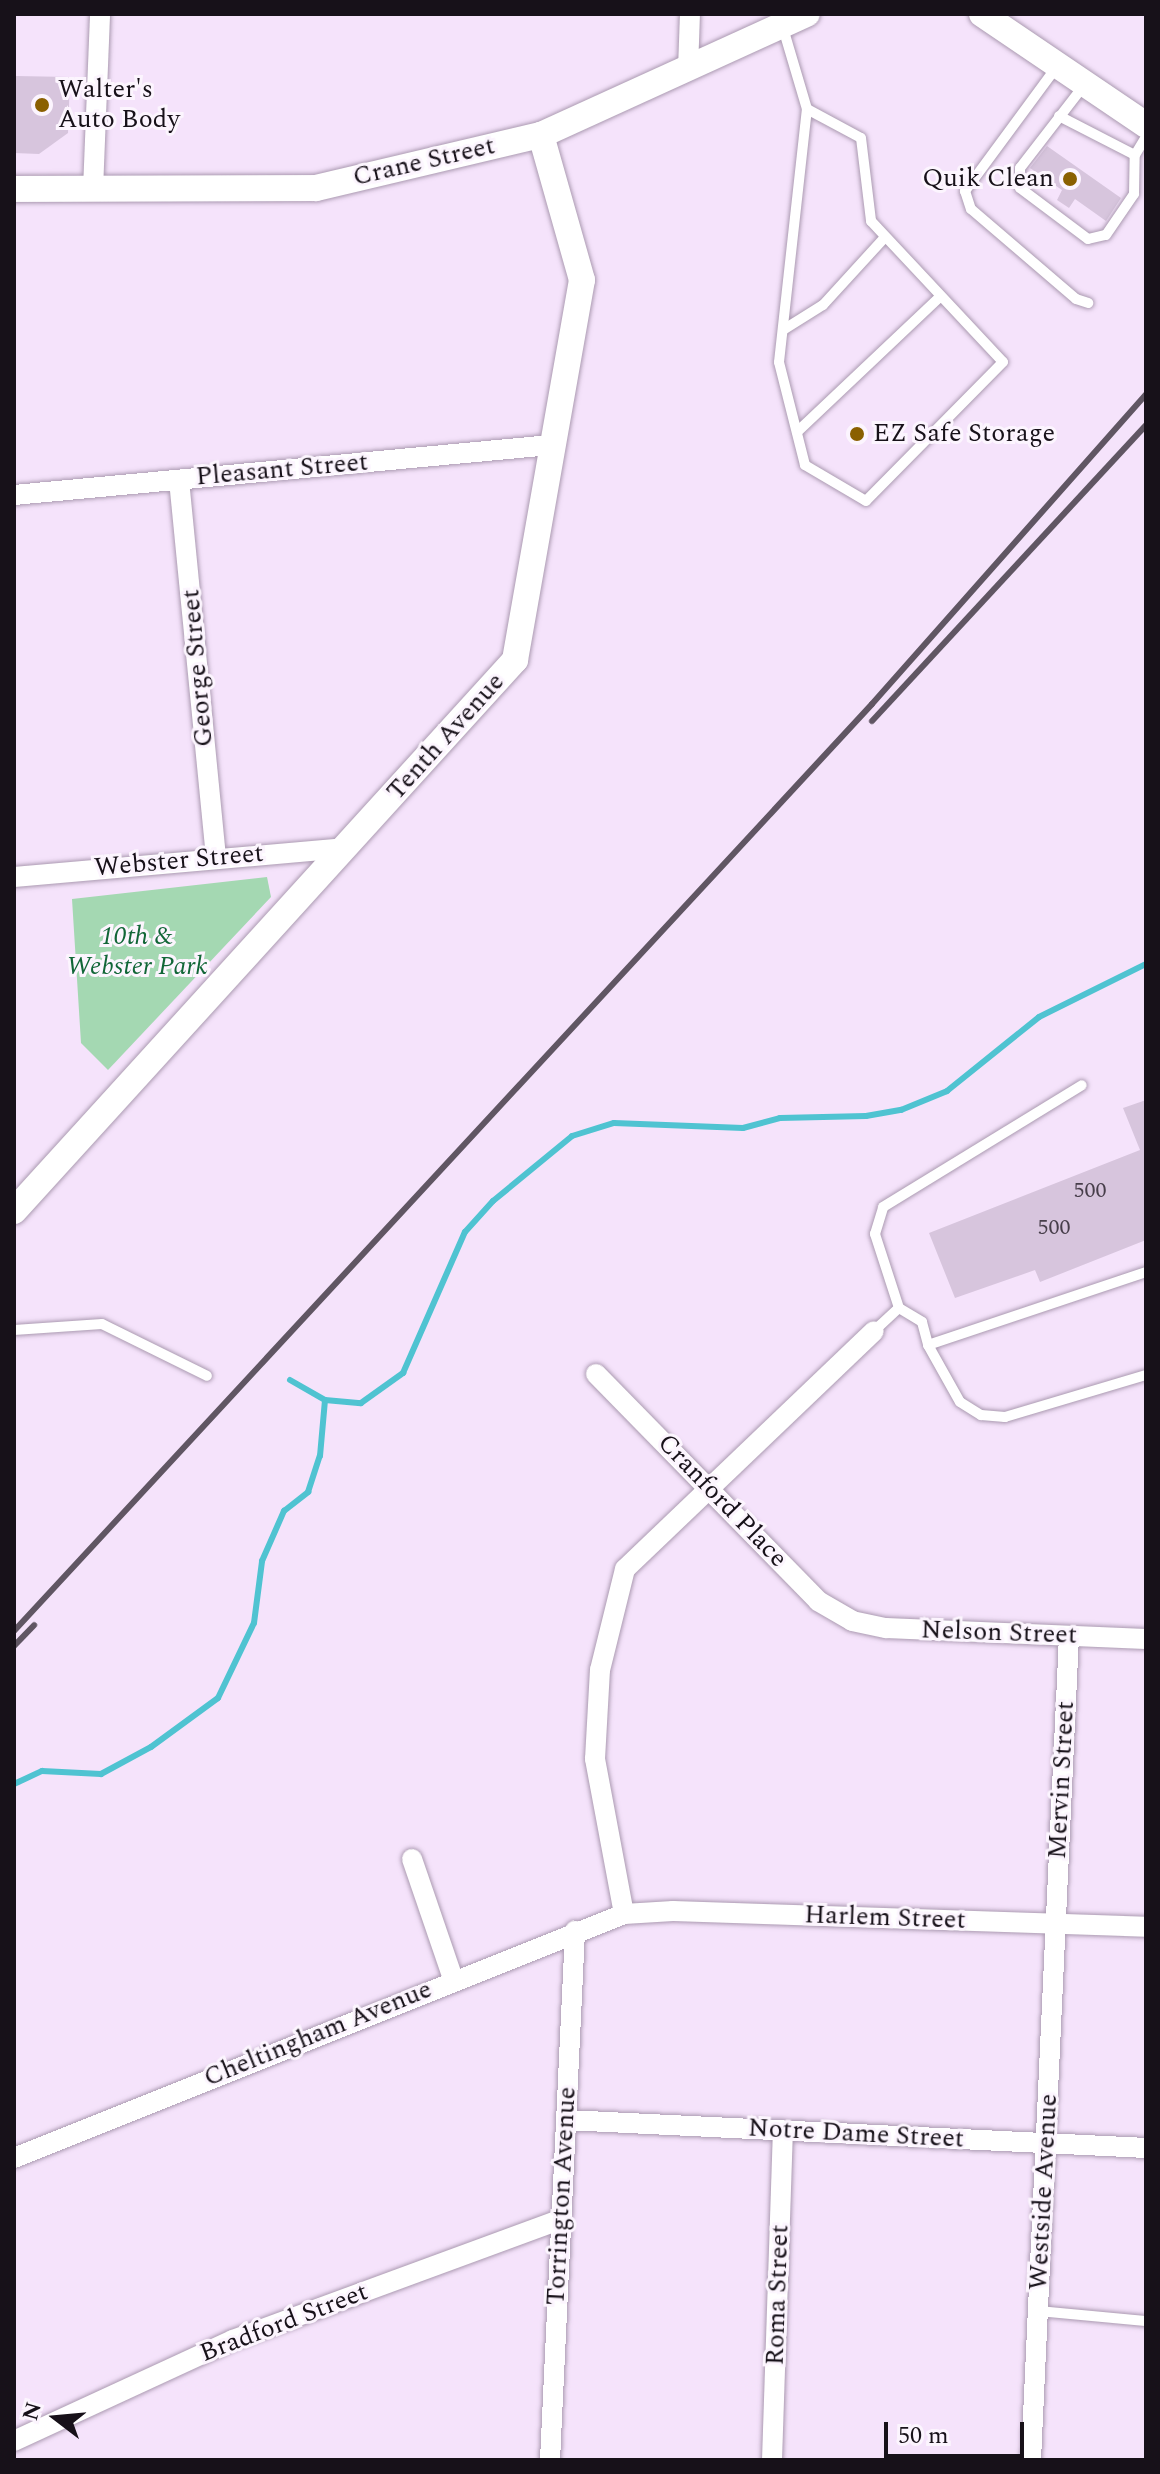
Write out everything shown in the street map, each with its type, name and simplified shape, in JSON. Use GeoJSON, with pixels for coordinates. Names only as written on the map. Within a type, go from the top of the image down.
{"type":"FeatureCollection","features":[{"type":"Feature","properties":{"kind":"street"},"geometry":{"type":"LineString","coordinates":[[93,190],[100,14]]}},
{"type":"Feature","properties":{"kind":"street"},"geometry":{"type":"LineString","coordinates":[[688,70],[690,14]]}},
{"type":"Feature","properties":{"kind":"street","name":"Crane Street"},"geometry":{"type":"LineString","coordinates":[[14,189],[316,188],[541,135],[807,14]]}},
{"type":"Feature","properties":{"kind":"street"},"geometry":{"type":"LineString","coordinates":[[982,14],[1060,63],[1146,125]]}},
{"type":"Feature","properties":{"kind":"street","name":"Tenth Avenue"},"geometry":{"type":"LineString","coordinates":[[14,1211],[515,660],[582,280],[541,135]]}},
{"type":"Feature","properties":{"kind":"street","name":"Pleasant Street"},"geometry":{"type":"LineString","coordinates":[[14,495],[551,445]]}},
{"type":"Feature","properties":{"kind":"street","name":"George Street"},"geometry":{"type":"LineString","coordinates":[[179,480],[216,857]]}},
{"type":"Feature","properties":{"kind":"street","name":"Webster Street"},"geometry":{"type":"LineString","coordinates":[[14,877],[344,848]]}},
{"type":"Feature","properties":{"kind":"street"},"geometry":{"type":"LineString","coordinates":[[624,1914],[595,1759],[600,1670],[625,1569],[874,1331]]}},
{"type":"Feature","properties":{"kind":"street","name":"Cranford Place"},"geometry":{"type":"LineString","coordinates":[[596,1374],[711,1488],[818,1601],[852,1621]]}},
{"type":"Feature","properties":{"kind":"street","name":"Nelson Street"},"geometry":{"type":"LineString","coordinates":[[852,1621],[886,1628],[1146,1639]]}},
{"type":"Feature","properties":{"kind":"street","name":"Mervin Street"},"geometry":{"type":"LineString","coordinates":[[1054,1924],[1069,1636]]}},
{"type":"Feature","properties":{"kind":"street"},"geometry":{"type":"LineString","coordinates":[[412,1859],[453,1979]]}},
{"type":"Feature","properties":{"kind":"street","name":"Harlem Street"},"geometry":{"type":"LineString","coordinates":[[624,1914],[673,1911],[1146,1927]]}},
{"type":"Feature","properties":{"kind":"street","name":"Cheltingham Avenue"},"geometry":{"type":"LineString","coordinates":[[14,2158],[453,1979],[624,1914]]}},
{"type":"Feature","properties":{"kind":"street","name":"Westside Avenue"},"geometry":{"type":"LineString","coordinates":[[1031,2460],[1054,1924]]}},
{"type":"Feature","properties":{"kind":"street","name":"Torrington Avenue"},"geometry":{"type":"LineString","coordinates":[[550,2460],[575,1931]]}},
{"type":"Feature","properties":{"kind":"street","name":"Notre Dame Street"},"geometry":{"type":"LineString","coordinates":[[566,2120],[1146,2148]]}},
{"type":"Feature","properties":{"kind":"street","name":"Roma Street"},"geometry":{"type":"LineString","coordinates":[[772,2460],[783,2130]]}},
{"type":"Feature","properties":{"kind":"street","name":"Bradford Street"},"geometry":{"type":"LineString","coordinates":[[14,2441],[233,2340],[560,2220]]}},
{"type":"Feature","properties":{"kind":"lane"},"geometry":{"type":"LineString","coordinates":[[782,26],[807,109],[779,362],[805,465],[866,501],[1003,362],[871,221],[861,138],[807,109]]}},
{"type":"Feature","properties":{"kind":"lane"},"geometry":{"type":"LineString","coordinates":[[1060,63],[965,191],[971,209],[1076,299],[1088,303]]}},
{"type":"Feature","properties":{"kind":"lane"},"geometry":{"type":"LineString","coordinates":[[1087,82],[1020,168],[1020,188],[1088,239],[1106,235],[1134,194],[1135,155],[1146,137]]}},
{"type":"Feature","properties":{"kind":"lane"},"geometry":{"type":"LineString","coordinates":[[1059,116],[1135,155]]}},
{"type":"Feature","properties":{"kind":"lane"},"geometry":{"type":"LineString","coordinates":[[783,330],[823,305],[885,237]]}},
{"type":"Feature","properties":{"kind":"lane"},"geometry":{"type":"LineString","coordinates":[[797,432],[940,297]]}},
{"type":"Feature","properties":{"kind":"lane"},"geometry":{"type":"LineString","coordinates":[[1082,1085],[883,1207],[875,1234],[899,1308],[922,1322],[928,1345],[960,1402],[981,1415],[1005,1417],[1146,1375]]}},
{"type":"Feature","properties":{"kind":"lane"},"geometry":{"type":"LineString","coordinates":[[928,1345],[1146,1272]]}},
{"type":"Feature","properties":{"kind":"lane"},"geometry":{"type":"LineString","coordinates":[[874,1331],[899,1308]]}},
{"type":"Feature","properties":{"kind":"lane"},"geometry":{"type":"LineString","coordinates":[[14,1330],[102,1324],[207,1376]]}},
{"type":"Feature","properties":{"kind":"lane"},"geometry":{"type":"LineString","coordinates":[[1038,2311],[1146,2321]]}},
{"type":"Feature","properties":{"kind":"green space","name":"10th & Webster Park"},"geometry":{"type":"Polygon","coordinates":[[[267,877],[271,897],[108,1070],[81,1043],[72,899],[267,877]]]}},
{"type":"Feature","properties":{"kind":"building","name":"Walter's Auto Body"},"geometry":{"type":"Polygon","coordinates":[[[16,76],[70,77],[68,133],[39,154],[14,153],[16,76]]]}},
{"type":"Feature","properties":{"kind":"building","name":"Quik Clean"},"geometry":{"type":"Polygon","coordinates":[[[1047,146],[1121,198],[1106,221],[1075,199],[1069,208],[1057,200],[1062,190],[1030,168],[1047,146]]]}},
{"type":"Feature","properties":{"kind":"building"},"geometry":{"type":"Polygon","coordinates":[[[1146,1100],[1146,1240],[1040,1282],[1035,1270],[955,1298],[929,1233],[1140,1150],[1123,1108],[1146,1100]]]}},
{"type":"Feature","properties":{"kind":"waterway"},"geometry":{"type":"LineString","coordinates":[[14,1784],[42,1771],[101,1774],[151,1747],[218,1698],[254,1623],[262,1561],[284,1511],[308,1492],[320,1456],[325,1400],[361,1403],[403,1373],[465,1232],[493,1201],[572,1136],[614,1123],[743,1128],[780,1118],[866,1116],[901,1110],[947,1091],[1039,1017],[1146,964]]}},
{"type":"Feature","properties":{"kind":"waterway"},"geometry":{"type":"LineString","coordinates":[[290,1380],[325,1400]]}},
{"type":"Feature","properties":{"kind":"railway"},"geometry":{"type":"LineString","coordinates":[[14,1631],[872,704],[1146,394]]}},
{"type":"Feature","properties":{"kind":"railway"},"geometry":{"type":"LineString","coordinates":[[872,721],[1146,425]]}},
{"type":"Feature","properties":{"kind":"railway"},"geometry":{"type":"LineString","coordinates":[[14,1646],[34,1625]]}},
{"type":"Feature","properties":{"kind":"place","name":"Walter's Auto Body"},"geometry":{"type":"Point","coordinates":[42,105]}},
{"type":"Feature","properties":{"kind":"place","name":"Quik Clean"},"geometry":{"type":"Point","coordinates":[1070,179]}},
{"type":"Feature","properties":{"kind":"place","name":"EZ Safe Storage"},"geometry":{"type":"Point","coordinates":[857,434]}}]}
